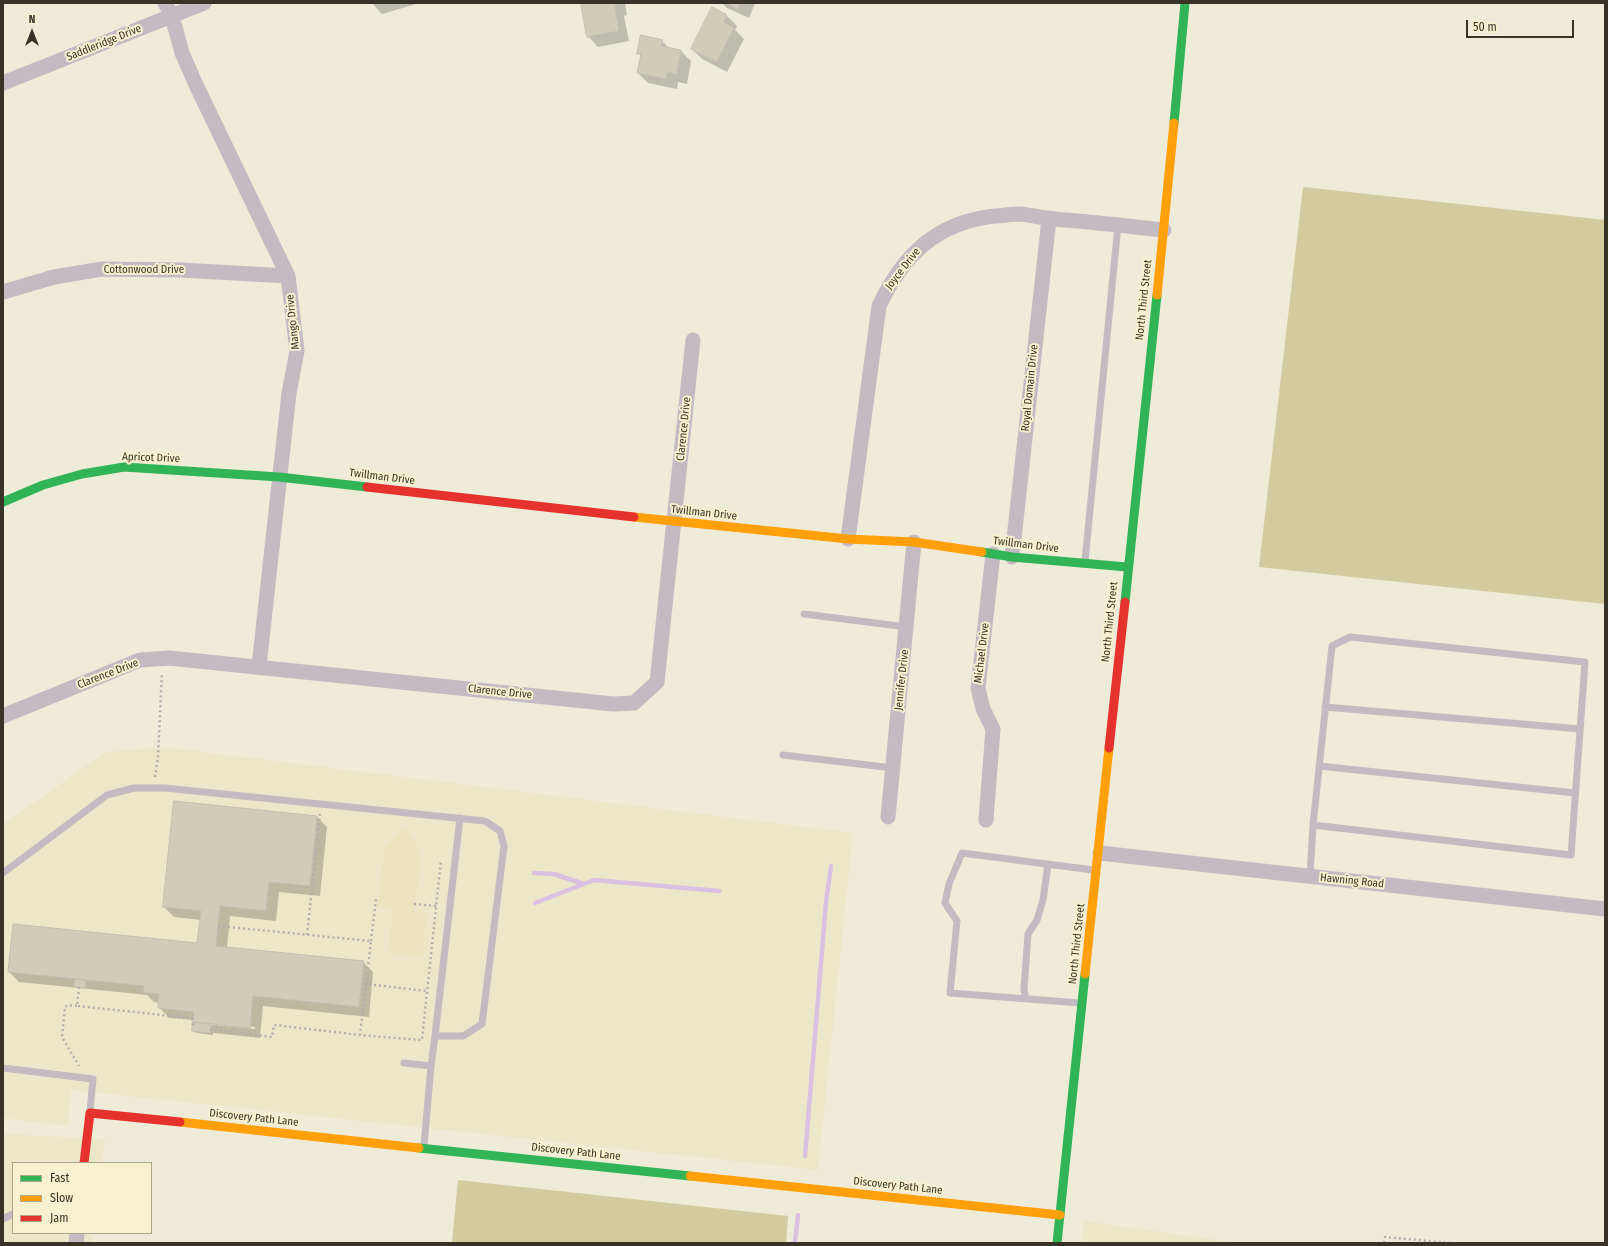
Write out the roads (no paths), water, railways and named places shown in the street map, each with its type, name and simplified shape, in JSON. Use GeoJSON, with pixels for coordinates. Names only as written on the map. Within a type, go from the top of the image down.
{"type":"FeatureCollection","features":[{"type":"Feature","properties":{"kind":"street","name":"Saddleridge Drive"},"geometry":{"type":"LineString","coordinates":[[3,83],[169,10],[204,3]]}},
{"type":"Feature","properties":{"kind":"street","name":"North Third Street"},"geometry":{"type":"LineString","coordinates":[[1057,1243],[1100,853],[1127,567],[1164,230],[1185,3]]}},
{"type":"Feature","properties":{"kind":"street","name":"Mango Drive"},"geometry":{"type":"LineString","coordinates":[[169,10],[182,53],[197,87],[288,276],[297,351],[289,393],[259,666]]}},
{"type":"Feature","properties":{"kind":"street","name":"Joyce Drive"},"geometry":{"type":"LineString","coordinates":[[848,539],[878,306],[888,286],[915,251],[929,238],[963,222],[982,217],[1018,214],[1049,219],[1164,230]]}},
{"type":"Feature","properties":{"kind":"street","name":"Royal Domain Drive"},"geometry":{"type":"LineString","coordinates":[[1012,557],[1049,219]]}},
{"type":"Feature","properties":{"kind":"street","name":"Cottonwood Drive"},"geometry":{"type":"LineString","coordinates":[[3,292],[54,277],[102,269],[181,270],[288,276]]}},
{"type":"Feature","properties":{"kind":"street","name":"Clarence Drive"},"geometry":{"type":"LineString","coordinates":[[3,716],[140,660],[163,658],[259,666],[613,704],[634,703],[657,682],[693,340]]}},
{"type":"Feature","properties":{"kind":"street","name":"Apricot Drive"},"geometry":{"type":"LineString","coordinates":[[3,502],[43,485],[82,474],[124,467],[279,477]]}},
{"type":"Feature","properties":{"kind":"street","name":"Twillman Drive"},"geometry":{"type":"LineString","coordinates":[[279,477],[674,522],[848,539],[914,542],[1012,557],[1127,567]]}},
{"type":"Feature","properties":{"kind":"street","name":"Jennifer Drive"},"geometry":{"type":"LineString","coordinates":[[888,817],[914,542]]}},
{"type":"Feature","properties":{"kind":"street","name":"Michael Drive"},"geometry":{"type":"LineString","coordinates":[[986,820],[993,729],[983,709],[978,688],[993,554]]}},
{"type":"Feature","properties":{"kind":"street","name":"Hawning Road"},"geometry":{"type":"LineString","coordinates":[[1100,853],[1605,909]]}},
{"type":"Feature","properties":{"kind":"street","name":"Discovery Path Lane"},"geometry":{"type":"LineString","coordinates":[[90,1113],[1060,1215]]}},
{"type":"Feature","properties":{"kind":"street"},"geometry":{"type":"LineString","coordinates":[[84,1162],[90,1113]]}},
{"type":"Feature","properties":{"kind":"lane"},"geometry":{"type":"LineString","coordinates":[[1085,563],[1118,225]]}},
{"type":"Feature","properties":{"kind":"lane"},"geometry":{"type":"LineString","coordinates":[[804,614],[907,627]]}},
{"type":"Feature","properties":{"kind":"lane"},"geometry":{"type":"LineString","coordinates":[[1310,876],[1313,825],[1332,646],[1350,637],[1585,662],[1571,855],[1313,825]]}},
{"type":"Feature","properties":{"kind":"lane"},"geometry":{"type":"LineString","coordinates":[[1325,707],[1580,729]]}},
{"type":"Feature","properties":{"kind":"lane"},"geometry":{"type":"LineString","coordinates":[[782,755],[893,768]]}},
{"type":"Feature","properties":{"kind":"lane"},"geometry":{"type":"LineString","coordinates":[[1319,766],[1575,794]]}},
{"type":"Feature","properties":{"kind":"lane"},"geometry":{"type":"LineString","coordinates":[[3,873],[107,795],[134,788],[165,788],[485,821],[500,831],[504,846],[482,1024],[463,1036],[435,1036]]}},
{"type":"Feature","properties":{"kind":"lane"},"geometry":{"type":"LineString","coordinates":[[424,1148],[431,1066],[460,818]]}},
{"type":"Feature","properties":{"kind":"lane"},"geometry":{"type":"LineString","coordinates":[[1083,1004],[950,993],[957,921],[945,903],[949,884],[962,853],[1098,871]]}},
{"type":"Feature","properties":{"kind":"lane"},"geometry":{"type":"LineString","coordinates":[[1026,999],[1024,990],[1028,934],[1037,920],[1043,900],[1048,864]]}},
{"type":"Feature","properties":{"kind":"lane"},"geometry":{"type":"LineString","coordinates":[[404,1063],[431,1066]]}},
{"type":"Feature","properties":{"kind":"lane"},"geometry":{"type":"LineString","coordinates":[[3,1068],[93,1079],[90,1113]]}},
{"type":"Feature","properties":{"kind":"lane"},"geometry":{"type":"LineString","coordinates":[[3,1219],[12,1214]]}},
{"type":"Feature","properties":{"kind":"waterway"},"geometry":{"type":"LineString","coordinates":[[805,1156],[826,902],[831,866]]}},
{"type":"Feature","properties":{"kind":"waterway"},"geometry":{"type":"LineString","coordinates":[[534,873],[554,874],[584,884]]}},
{"type":"Feature","properties":{"kind":"waterway"},"geometry":{"type":"LineString","coordinates":[[535,903],[594,880],[719,891]]}},
{"type":"Feature","properties":{"kind":"waterway"},"geometry":{"type":"LineString","coordinates":[[795,1243],[798,1215]]}}]}
